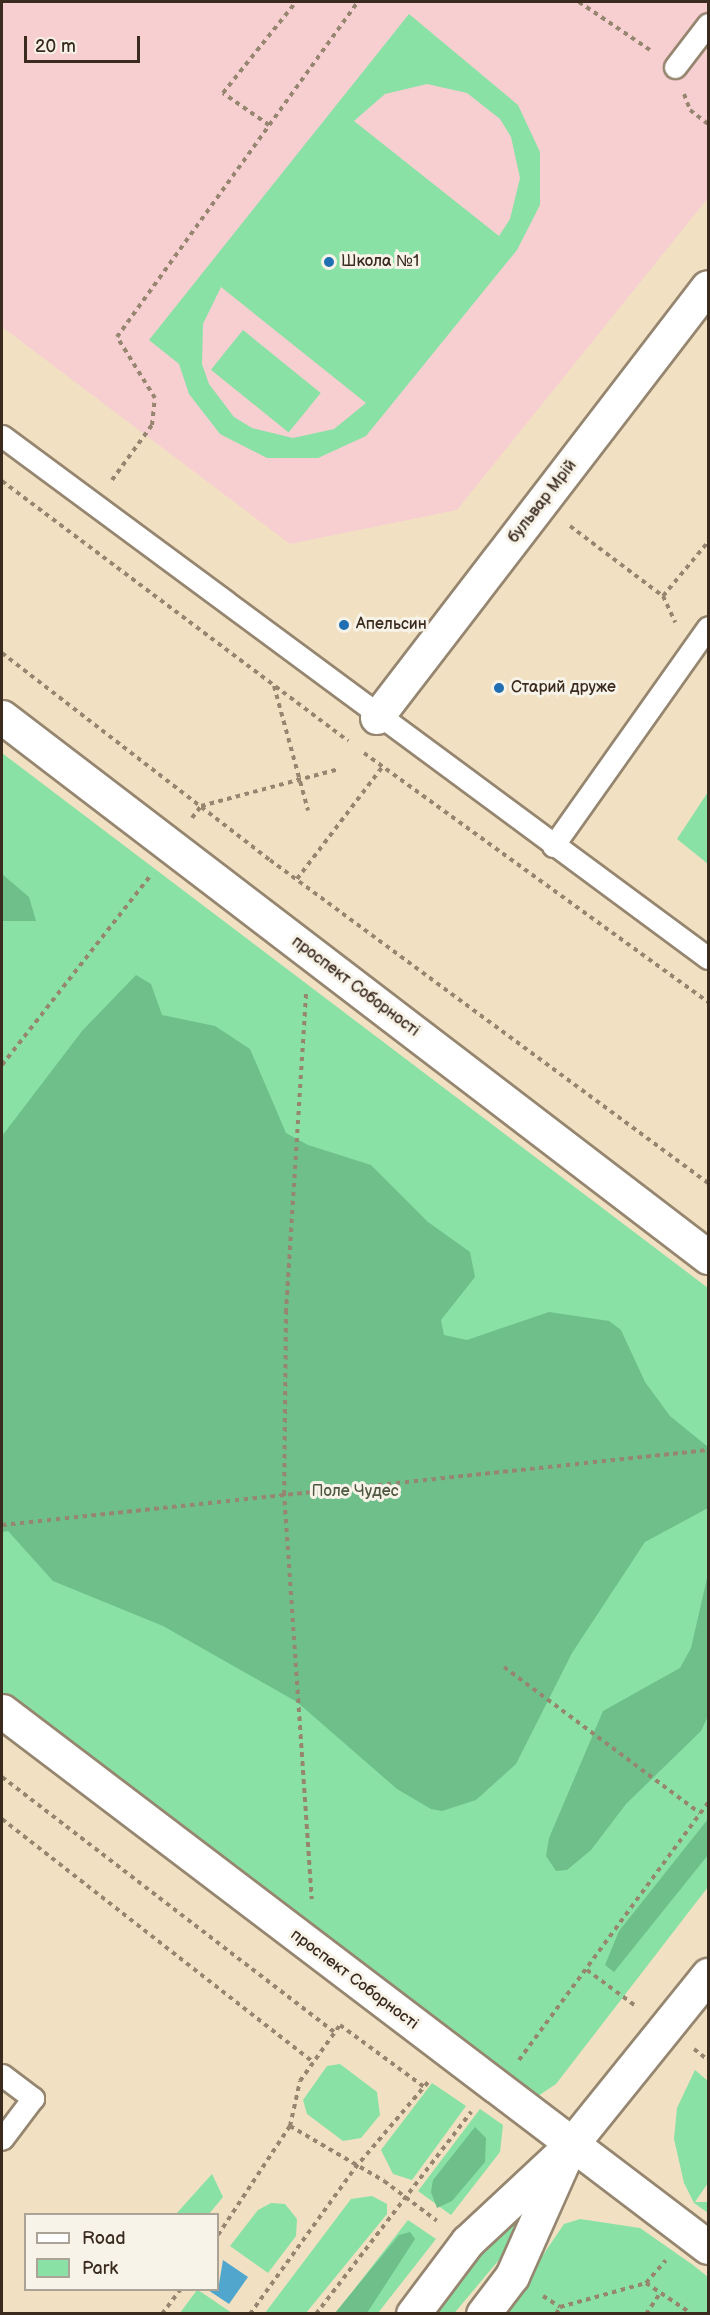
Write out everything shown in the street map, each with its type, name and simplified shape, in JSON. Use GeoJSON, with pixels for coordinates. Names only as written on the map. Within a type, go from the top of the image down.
{"type":"FeatureCollection","features":[{"type":"Feature","properties":{"kind":"street","name":"бульвар Мрій"},"geometry":{"type":"LineString","coordinates":[[377,718],[708,287]]}},
{"type":"Feature","properties":{"kind":"street","name":"проспект Соборності"},"geometry":{"type":"LineString","coordinates":[[2,717],[708,1257]]}},
{"type":"Feature","properties":{"kind":"street","name":"проспект Соборності"},"geometry":{"type":"LineString","coordinates":[[2,1711],[570,2146],[708,2247]]}},
{"type":"Feature","properties":{"kind":"street"},"geometry":{"type":"LineString","coordinates":[[413,2313],[467,2242],[570,2146],[708,1975]]}},
{"type":"Feature","properties":{"kind":"street"},"geometry":{"type":"LineString","coordinates":[[483,2313],[512,2276],[570,2146]]}},
{"type":"Feature","properties":{"kind":"lane"},"geometry":{"type":"LineString","coordinates":[[675,67],[708,24]]}},
{"type":"Feature","properties":{"kind":"lane"},"geometry":{"type":"LineString","coordinates":[[2,436],[377,718],[708,958]]}},
{"type":"Feature","properties":{"kind":"lane"},"geometry":{"type":"LineString","coordinates":[[552,846],[708,627]]}},
{"type":"Feature","properties":{"kind":"lane"},"geometry":{"type":"LineString","coordinates":[[2,2075],[33,2098],[2,2139]]}},
{"type":"Feature","properties":{"kind":"path"},"geometry":{"type":"LineString","coordinates":[[269,125],[223,93],[296,2]]}},
{"type":"Feature","properties":{"kind":"path"},"geometry":{"type":"LineString","coordinates":[[106,488],[152,425],[155,398],[117,337],[358,2]]}},
{"type":"Feature","properties":{"kind":"path"},"geometry":{"type":"LineString","coordinates":[[579,2],[675,67],[690,110],[708,124]]}},
{"type":"Feature","properties":{"kind":"path"},"geometry":{"type":"LineString","coordinates":[[541,505],[663,596],[689,655]]}},
{"type":"Feature","properties":{"kind":"path"},"geometry":{"type":"LineString","coordinates":[[663,596],[708,542]]}},
{"type":"Feature","properties":{"kind":"path"},"geometry":{"type":"LineString","coordinates":[[2,653],[297,879],[708,1183]]}},
{"type":"Feature","properties":{"kind":"path"},"geometry":{"type":"LineString","coordinates":[[274,685],[308,810]]}},
{"type":"Feature","properties":{"kind":"path"},"geometry":{"type":"LineString","coordinates":[[297,879],[383,766]]}},
{"type":"Feature","properties":{"kind":"path"},"geometry":{"type":"LineString","coordinates":[[2,1065],[172,848],[201,806],[339,769]]}},
{"type":"Feature","properties":{"kind":"path"},"geometry":{"type":"LineString","coordinates":[[309,951],[286,1310],[284,1492],[310,1897],[319,1904]]}},
{"type":"Feature","properties":{"kind":"path"},"geometry":{"type":"LineString","coordinates":[[705,1000],[708,995]]}},
{"type":"Feature","properties":{"kind":"path"},"geometry":{"type":"LineString","coordinates":[[2,1525],[284,1492],[708,1450]]}},
{"type":"Feature","properties":{"kind":"path"},"geometry":{"type":"LineString","coordinates":[[504,1667],[700,1813]]}},
{"type":"Feature","properties":{"kind":"path"},"geometry":{"type":"LineString","coordinates":[[2,1777],[334,2032]]}},
{"type":"Feature","properties":{"kind":"path"},"geometry":{"type":"LineString","coordinates":[[2,1819],[313,2062]]}},
{"type":"Feature","properties":{"kind":"path"},"geometry":{"type":"LineString","coordinates":[[219,2233],[290,2126],[300,2081],[340,2025],[424,2087]]}},
{"type":"Feature","properties":{"kind":"path"},"geometry":{"type":"LineString","coordinates":[[511,2051],[520,2058]]}},
{"type":"Feature","properties":{"kind":"path"},"geometry":{"type":"LineString","coordinates":[[250,2313],[355,2168],[433,2075],[442,2081]]}},
{"type":"Feature","properties":{"kind":"path"},"geometry":{"type":"LineString","coordinates":[[290,2126],[406,2199]]}},
{"type":"Feature","properties":{"kind":"path"},"geometry":{"type":"LineString","coordinates":[[556,2313],[560,2307],[646,2283],[692,2313]]}},
{"type":"Feature","properties":{"kind":"path"},"geometry":{"type":"LineString","coordinates":[[162,2313],[178,2291]]}},
{"type":"Feature","properties":{"kind":"path"},"geometry":{"type":"LineString","coordinates":[[646,2313],[660,2293]]}},
{"type":"Feature","properties":{"kind":"shaded area","name":"Школа №1"},"geometry":{"type":"Polygon","coordinates":[[[2,2],[708,2],[708,198],[457,510],[290,544],[2,327],[2,2]]]}},
{"type":"Feature","properties":{"kind":"green space"},"geometry":{"type":"Polygon","coordinates":[[[409,14],[518,105],[540,152],[540,205],[517,250],[366,436],[318,458],[267,458],[220,434],[189,394],[179,364],[149,340],[409,14]],[[427,84],[385,94],[354,121],[499,236],[510,219],[520,178],[511,137],[500,119],[467,93],[427,84]],[[221,287],[203,324],[202,364],[209,384],[234,417],[252,428],[293,438],[334,429],[366,403],[221,287]]]}},
{"type":"Feature","properties":{"kind":"green space"},"geometry":{"type":"Polygon","coordinates":[[[243,330],[321,393],[289,433],[211,370],[243,330]]]}},
{"type":"Feature","properties":{"kind":"green space","name":"Поле Чудес"},"geometry":{"type":"Polygon","coordinates":[[[2,753],[708,1288],[708,1887],[556,2084],[538,2096],[522,2089],[2,1695],[2,753]]]}},
{"type":"Feature","properties":{"kind":"green space"},"geometry":{"type":"Polygon","coordinates":[[[708,792],[708,864],[677,839],[708,792]]]}},
{"type":"Feature","properties":{"kind":"green space"},"geometry":{"type":"Polygon","coordinates":[[[2,874],[29,897],[36,921],[2,921],[2,874]]]}},
{"type":"Feature","properties":{"kind":"green space"},"geometry":{"type":"Polygon","coordinates":[[[136,975],[151,984],[162,1015],[215,1026],[250,1049],[286,1133],[308,1145],[371,1165],[428,1222],[470,1252],[475,1277],[441,1320],[444,1335],[467,1340],[549,1312],[609,1321],[621,1330],[645,1382],[670,1416],[708,1447],[708,1508],[645,1542],[572,1653],[516,1764],[476,1800],[442,1811],[431,1809],[397,1789],[297,1702],[163,1626],[53,1581],[8,1531],[2,1532],[2,1136],[82,1031],[136,975]]]}},
{"type":"Feature","properties":{"kind":"green space"},"geometry":{"type":"Polygon","coordinates":[[[708,1574],[708,1716],[701,1731],[626,1804],[591,1850],[567,1870],[556,1871],[546,1856],[549,1838],[603,1711],[680,1668],[691,1648],[708,1574]]]}},
{"type":"Feature","properties":{"kind":"green space"},"geometry":{"type":"Polygon","coordinates":[[[708,1819],[708,1855],[614,1972],[605,1965],[619,1931],[708,1819]]]}},
{"type":"Feature","properties":{"kind":"green space"},"geometry":{"type":"Polygon","coordinates":[[[340,2064],[377,2092],[380,2115],[361,2138],[343,2141],[307,2114],[303,2100],[327,2066],[340,2064]]]}},
{"type":"Feature","properties":{"kind":"green space"},"geometry":{"type":"Polygon","coordinates":[[[695,2070],[708,2081],[708,2183],[695,2202],[708,2202],[708,2213],[694,2203],[684,2183],[674,2139],[677,2108],[695,2070]]]}},
{"type":"Feature","properties":{"kind":"green space"},"geometry":{"type":"Polygon","coordinates":[[[432,2083],[466,2106],[412,2180],[393,2174],[381,2150],[432,2083]]]}},
{"type":"Feature","properties":{"kind":"green space"},"geometry":{"type":"Polygon","coordinates":[[[480,2109],[503,2125],[500,2152],[451,2215],[418,2191],[480,2109]]]}},
{"type":"Feature","properties":{"kind":"green space"},"geometry":{"type":"Polygon","coordinates":[[[475,2127],[486,2138],[485,2162],[452,2201],[437,2208],[431,2192],[433,2180],[475,2127]]]}},
{"type":"Feature","properties":{"kind":"green space"},"geometry":{"type":"Polygon","coordinates":[[[212,2174],[223,2197],[210,2213],[177,2213],[212,2174]]]}},
{"type":"Feature","properties":{"kind":"green space"},"geometry":{"type":"Polygon","coordinates":[[[372,2196],[387,2204],[387,2214],[306,2313],[265,2313],[351,2199],[372,2196]]]}},
{"type":"Feature","properties":{"kind":"green space"},"geometry":{"type":"Polygon","coordinates":[[[271,2203],[285,2204],[297,2219],[296,2236],[268,2273],[230,2246],[258,2210],[271,2203]]]}},
{"type":"Feature","properties":{"kind":"green space"},"geometry":{"type":"Polygon","coordinates":[[[522,2206],[535,2217],[454,2314],[439,2314],[435,2310],[522,2206]]]}},
{"type":"Feature","properties":{"kind":"green space"},"geometry":{"type":"Polygon","coordinates":[[[580,2219],[640,2228],[693,2265],[708,2277],[708,2313],[503,2314],[564,2224],[580,2219]]]}},
{"type":"Feature","properties":{"kind":"green space"},"geometry":{"type":"Polygon","coordinates":[[[408,2220],[436,2239],[378,2313],[335,2314],[408,2220]]]}},
{"type":"Feature","properties":{"kind":"green space"},"geometry":{"type":"Polygon","coordinates":[[[410,2232],[415,2239],[367,2313],[335,2313],[399,2235],[410,2232]]]}},
{"type":"Feature","properties":{"kind":"green space"},"geometry":{"type":"Polygon","coordinates":[[[196,2291],[199,2291],[232,2313],[180,2313],[196,2291]]]}},
{"type":"Feature","properties":{"kind":"water"},"geometry":{"type":"Polygon","coordinates":[[[223,2260],[248,2277],[229,2304],[210,2291],[219,2291],[223,2260]]]}},
{"type":"Feature","properties":{"kind":"place","name":"Школа №1"},"geometry":{"type":"Point","coordinates":[329,262]}},
{"type":"Feature","properties":{"kind":"place","name":"Апельсин"},"geometry":{"type":"Point","coordinates":[344,625]}},
{"type":"Feature","properties":{"kind":"place","name":"Старий друже"},"geometry":{"type":"Point","coordinates":[499,688]}}]}
